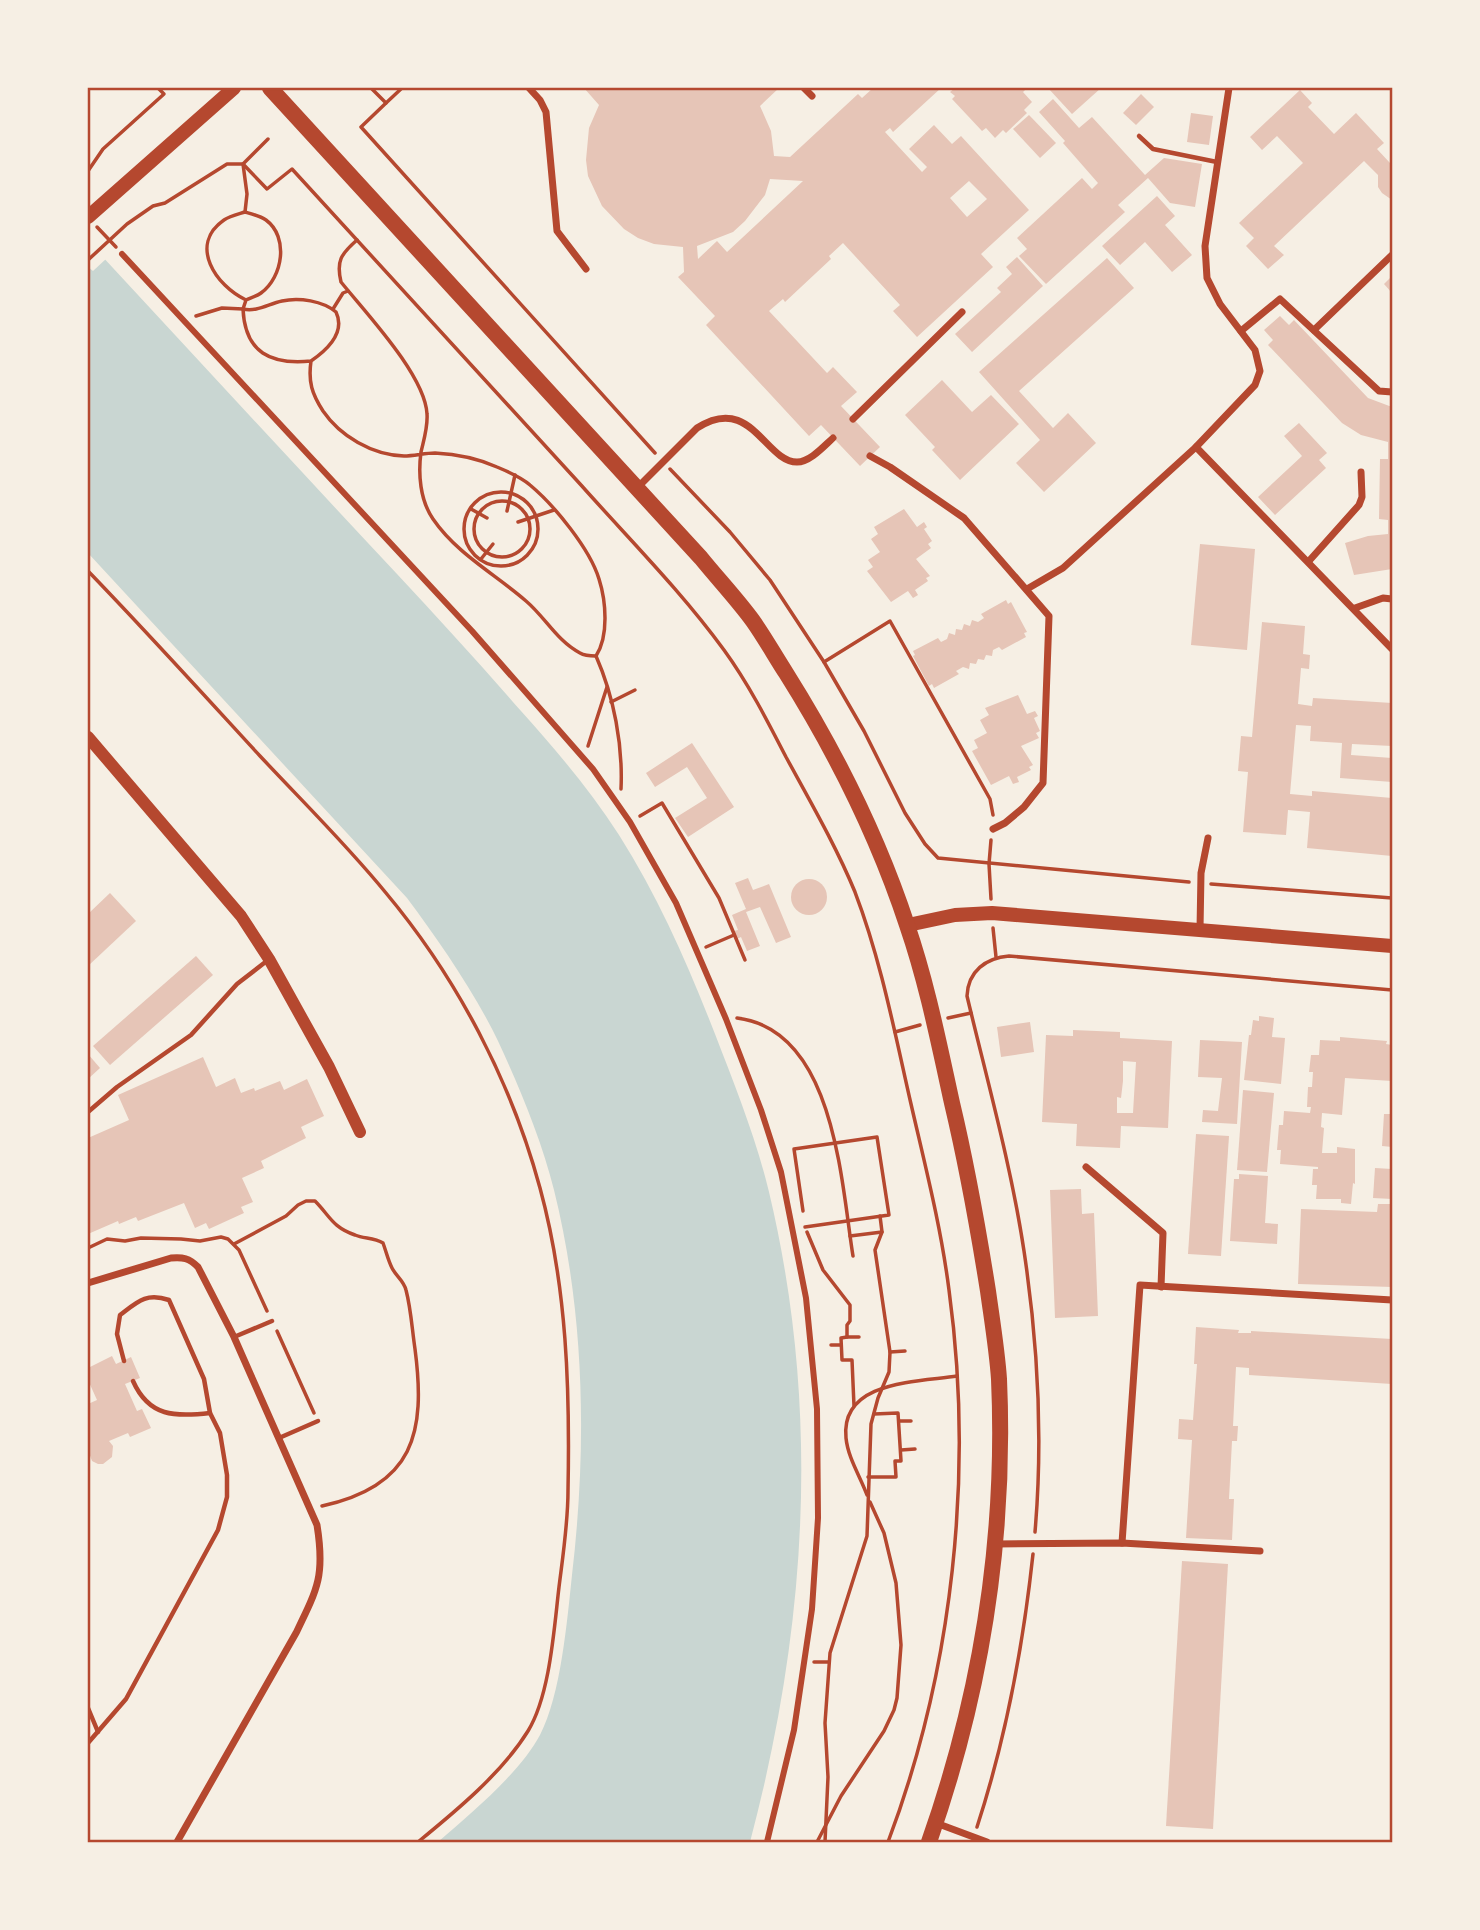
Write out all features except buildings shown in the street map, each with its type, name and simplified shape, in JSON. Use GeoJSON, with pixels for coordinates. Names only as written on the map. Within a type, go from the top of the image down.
{"type":"FeatureCollection","features":[{"type":"Feature","properties":{"kind":"main road"},"geometry":{"type":"LineString","coordinates":[[88,217],[234,88]]}},
{"type":"Feature","properties":{"kind":"main road"},"geometry":{"type":"LineString","coordinates":[[270,88],[701,558],[753,621],[802,699],[841,770],[908,925],[934,1021],[961,1142],[981,1248],[999,1378],[999,1478],[995,1544],[978,1667],[964,1730],[929,1843]]}},
{"type":"Feature","properties":{"kind":"main road"},"geometry":{"type":"LineString","coordinates":[[908,925],[955,915],[992,913],[1392,946]]}},
{"type":"Feature","properties":{"kind":"street"},"geometry":{"type":"LineString","coordinates":[[529,88],[546,112],[557,231],[586,269]]}},
{"type":"Feature","properties":{"kind":"street"},"geometry":{"type":"LineString","coordinates":[[804,88],[812,96]]}},
{"type":"Feature","properties":{"kind":"street"},"geometry":{"type":"LineString","coordinates":[[1027,589],[1063,568],[1196,447],[1255,385],[1260,371],[1255,350],[1220,304],[1207,278],[1205,246],[1228,88]]}},
{"type":"Feature","properties":{"kind":"street"},"geometry":{"type":"LineString","coordinates":[[122,254],[472,631],[584,758],[630,822],[676,903],[726,1019],[761,1110],[781,1172],[806,1298],[817,1409],[818,1518],[812,1609],[794,1730],[767,1843]]}},
{"type":"Feature","properties":{"kind":"street"},"geometry":{"type":"LineString","coordinates":[[1314,330],[1392,255]]}},
{"type":"Feature","properties":{"kind":"street"},"geometry":{"type":"LineString","coordinates":[[1241,331],[1280,299],[1380,391],[1392,392]]}},
{"type":"Feature","properties":{"kind":"street"},"geometry":{"type":"LineString","coordinates":[[853,419],[962,313]]}},
{"type":"Feature","properties":{"kind":"street"},"geometry":{"type":"LineString","coordinates":[[636,488],[708,420],[721,418],[739,421],[755,431],[785,458],[796,462],[806,460],[833,438]]}},
{"type":"Feature","properties":{"kind":"street"},"geometry":{"type":"LineString","coordinates":[[1196,447],[1392,649]]}},
{"type":"Feature","properties":{"kind":"street"},"geometry":{"type":"LineString","coordinates":[[870,456],[964,517],[1049,616],[1043,783],[1024,807],[993,829]]}},
{"type":"Feature","properties":{"kind":"street"},"geometry":{"type":"LineString","coordinates":[[1309,561],[1359,505],[1362,497],[1361,472]]}},
{"type":"Feature","properties":{"kind":"street"},"geometry":{"type":"LineString","coordinates":[[1355,608],[1383,598],[1392,599]]}},
{"type":"Feature","properties":{"kind":"street"},"geometry":{"type":"LineString","coordinates":[[88,737],[241,916],[269,959],[329,1068],[360,1132]]}},
{"type":"Feature","properties":{"kind":"street"},"geometry":{"type":"LineString","coordinates":[[1200,929],[1200,883],[1208,838]]}},
{"type":"Feature","properties":{"kind":"street"},"geometry":{"type":"LineString","coordinates":[[1086,1167],[1163,1233],[1161,1287]]}},
{"type":"Feature","properties":{"kind":"street"},"geometry":{"type":"LineString","coordinates":[[88,1283],[171,1258],[191,1259],[205,1276],[234,1337],[317,1525],[321,1554],[320,1577],[311,1601],[296,1633],[177,1843]]}},
{"type":"Feature","properties":{"kind":"street"},"geometry":{"type":"LineString","coordinates":[[1122,1543],[1140,1285],[1392,1300]]}},
{"type":"Feature","properties":{"kind":"street"},"geometry":{"type":"LineString","coordinates":[[995,1544],[1122,1543],[1260,1551]]}},
{"type":"Feature","properties":{"kind":"street"},"geometry":{"type":"LineString","coordinates":[[936,1823],[987,1843]]}},
{"type":"Feature","properties":{"kind":"lane"},"geometry":{"type":"LineString","coordinates":[[1139,136],[1153,149],[1218,162]]}},
{"type":"Feature","properties":{"kind":"lane"},"geometry":{"type":"LineString","coordinates":[[88,1112],[117,1087],[191,1035],[237,984],[269,959]]}},
{"type":"Feature","properties":{"kind":"lane"},"geometry":{"type":"LineString","coordinates":[[88,1743],[126,1699],[218,1530],[226,1497],[227,1475],[220,1433],[210,1413],[204,1379],[169,1300],[155,1295],[139,1301],[120,1315],[117,1334],[124,1361]]}},
{"type":"Feature","properties":{"kind":"lane"},"geometry":{"type":"LineString","coordinates":[[234,1337],[272,1321]]}},
{"type":"Feature","properties":{"kind":"lane"},"geometry":{"type":"LineString","coordinates":[[133,1381],[148,1404],[163,1413],[185,1416],[210,1413]]}},
{"type":"Feature","properties":{"kind":"lane"},"geometry":{"type":"LineString","coordinates":[[279,1438],[318,1422]]}},
{"type":"Feature","properties":{"kind":"lane"},"geometry":{"type":"LineString","coordinates":[[88,1708],[99,1732]]}},
{"type":"Feature","properties":{"kind":"path"},"geometry":{"type":"LineString","coordinates":[[88,170],[103,149],[164,94],[158,88]]}},
{"type":"Feature","properties":{"kind":"path"},"geometry":{"type":"LineString","coordinates":[[371,88],[386,103]]}},
{"type":"Feature","properties":{"kind":"path"},"geometry":{"type":"LineString","coordinates":[[402,88],[361,127],[662,461],[730,532],[770,580],[824,662],[905,813],[925,844],[939,858],[1392,898]]}},
{"type":"Feature","properties":{"kind":"path"},"geometry":{"type":"LineString","coordinates":[[88,260],[127,224],[153,206],[165,203],[227,164],[243,163],[268,139]]}},
{"type":"Feature","properties":{"kind":"path"},"geometry":{"type":"LineString","coordinates":[[243,163],[247,194],[245,212]]}},
{"type":"Feature","properties":{"kind":"path"},"geometry":{"type":"LineString","coordinates":[[243,163],[267,189],[292,169],[657,570],[719,643],[754,696],[856,894],[895,1032],[944,1254],[957,1376],[957,1500],[949,1590],[927,1719],[888,1843]]}},
{"type":"Feature","properties":{"kind":"path"},"geometry":{"type":"LineString","coordinates":[[187,323],[210,310],[222,308],[243,309],[250,310],[283,300],[296,300],[309,301],[333,309],[339,316],[340,324],[332,344],[311,361],[267,358],[246,331],[243,309],[246,300],[262,292],[271,280],[280,261],[280,239],[275,229],[264,219],[245,212],[224,220],[212,233],[208,247],[209,262],[216,278],[231,293],[246,300]]}},
{"type":"Feature","properties":{"kind":"path"},"geometry":{"type":"LineString","coordinates":[[88,217],[122,254]]}},
{"type":"Feature","properties":{"kind":"path"},"geometry":{"type":"LineString","coordinates":[[357,240],[341,254],[341,282],[393,346],[424,399],[427,426],[421,454],[420,481],[426,506],[446,536],[528,602],[555,634],[581,654],[596,656]]}},
{"type":"Feature","properties":{"kind":"path"},"geometry":{"type":"LineString","coordinates":[[333,309],[343,293],[348,291]]}},
{"type":"Feature","properties":{"kind":"path"},"geometry":{"type":"LineString","coordinates":[[311,361],[309,376],[314,397],[345,436],[391,454],[452,455],[495,466],[515,475],[529,484],[554,510],[596,568],[602,588],[604,627],[596,656],[607,687],[618,734],[621,775],[618,805]]}},
{"type":"Feature","properties":{"kind":"path"},"geometry":{"type":"LineString","coordinates":[[507,511],[515,475]]}},
{"type":"Feature","properties":{"kind":"path"},"geometry":{"type":"LineString","coordinates":[[490,494],[511,494],[527,502],[536,517],[538,538],[534,547],[521,561],[503,566],[479,561],[466,540],[465,521],[471,509],[490,494]]}},
{"type":"Feature","properties":{"kind":"path"},"geometry":{"type":"LineString","coordinates":[[509,502],[521,509],[528,519],[529,536],[517,553],[503,557],[486,552],[478,544],[474,530],[479,514],[494,503],[509,502]]}},
{"type":"Feature","properties":{"kind":"path"},"geometry":{"type":"LineString","coordinates":[[471,509],[487,519]]}},
{"type":"Feature","properties":{"kind":"path"},"geometry":{"type":"LineString","coordinates":[[519,522],[554,510]]}},
{"type":"Feature","properties":{"kind":"path"},"geometry":{"type":"LineString","coordinates":[[479,561],[493,544]]}},
{"type":"Feature","properties":{"kind":"path"},"geometry":{"type":"LineString","coordinates":[[88,570],[387,893],[425,944],[485,1045],[513,1106],[540,1188],[560,1291],[570,1405],[568,1512],[551,1650],[540,1702],[529,1729],[474,1793],[418,1843]]}},
{"type":"Feature","properties":{"kind":"path"},"geometry":{"type":"LineString","coordinates":[[824,662],[890,621],[990,799],[993,829],[989,864],[996,957]]}},
{"type":"Feature","properties":{"kind":"path"},"geometry":{"type":"LineString","coordinates":[[584,758],[607,687]]}},
{"type":"Feature","properties":{"kind":"path"},"geometry":{"type":"LineString","coordinates":[[611,702],[635,690]]}},
{"type":"Feature","properties":{"kind":"path"},"geometry":{"type":"LineString","coordinates":[[630,822],[662,803],[719,898],[745,960]]}},
{"type":"Feature","properties":{"kind":"path"},"geometry":{"type":"LineString","coordinates":[[697,950],[734,935]]}},
{"type":"Feature","properties":{"kind":"path"},"geometry":{"type":"LineString","coordinates":[[974,1837],[1014,1689],[1034,1544],[1040,1422],[1032,1311],[1024,1249],[967,996],[968,983],[978,968],[996,957],[1031,957],[1392,990]]}},
{"type":"Feature","properties":{"kind":"path"},"geometry":{"type":"LineString","coordinates":[[726,1019],[740,1018],[776,1034],[808,1066],[819,1090],[835,1143],[853,1256]]}},
{"type":"Feature","properties":{"kind":"path"},"geometry":{"type":"LineString","coordinates":[[803,1214],[794,1149],[877,1137],[889,1215],[805,1227],[823,1270],[850,1305],[847,1337]]}},
{"type":"Feature","properties":{"kind":"path"},"geometry":{"type":"LineString","coordinates":[[234,1244],[286,1216],[298,1205],[315,1202],[332,1223],[341,1229],[383,1243],[393,1270],[404,1283],[407,1292],[419,1377],[419,1397],[418,1420],[407,1454],[390,1474],[368,1492],[349,1500],[310,1508]]}},
{"type":"Feature","properties":{"kind":"path"},"geometry":{"type":"LineString","coordinates":[[825,1843],[828,1777],[825,1723],[830,1653],[867,1536],[869,1445],[874,1414],[889,1372],[890,1352],[875,1250],[882,1232],[880,1216]]}},
{"type":"Feature","properties":{"kind":"path"},"geometry":{"type":"LineString","coordinates":[[850,1236],[882,1232]]}},
{"type":"Feature","properties":{"kind":"path"},"geometry":{"type":"LineString","coordinates":[[854,1408],[852,1360],[842,1360],[841,1338],[859,1337]]}},
{"type":"Feature","properties":{"kind":"path"},"geometry":{"type":"LineString","coordinates":[[831,1345],[841,1345]]}},
{"type":"Feature","properties":{"kind":"path"},"geometry":{"type":"LineString","coordinates":[[890,1352],[905,1351]]}},
{"type":"Feature","properties":{"kind":"path"},"geometry":{"type":"LineString","coordinates":[[817,1843],[841,1796],[884,1731],[894,1710],[901,1645],[896,1583],[884,1533],[850,1455],[846,1429],[854,1408],[864,1396],[882,1388],[957,1376]]}},
{"type":"Feature","properties":{"kind":"path"},"geometry":{"type":"LineString","coordinates":[[874,1414],[898,1413],[901,1461],[889,1461]]}},
{"type":"Feature","properties":{"kind":"path"},"geometry":{"type":"LineString","coordinates":[[899,1421],[911,1421]]}},
{"type":"Feature","properties":{"kind":"path"},"geometry":{"type":"LineString","coordinates":[[901,1450],[915,1449]]}},
{"type":"Feature","properties":{"kind":"path"},"geometry":{"type":"LineString","coordinates":[[868,1477],[896,1477],[895,1461]]}},
{"type":"Feature","properties":{"kind":"shaded area"},"geometry":{"type":"Polygon","coordinates":[[[88,241],[444,625],[572,771],[608,818],[634,859],[660,907],[694,983],[737,1093],[764,1172],[785,1274],[796,1355],[801,1437],[795,1599],[769,1761],[750,1842],[438,1842],[494,1792],[531,1750],[547,1719],[562,1657],[577,1527],[581,1430],[572,1285],[554,1190],[529,1114],[489,1023],[444,949],[407,898],[88,553],[88,241]]]}},
{"type":"Feature","properties":{"kind":"pier"},"geometry":{"type":"Polygon","coordinates":[[[88,238],[107,258],[93,271],[88,267],[88,238]]]}}]}
